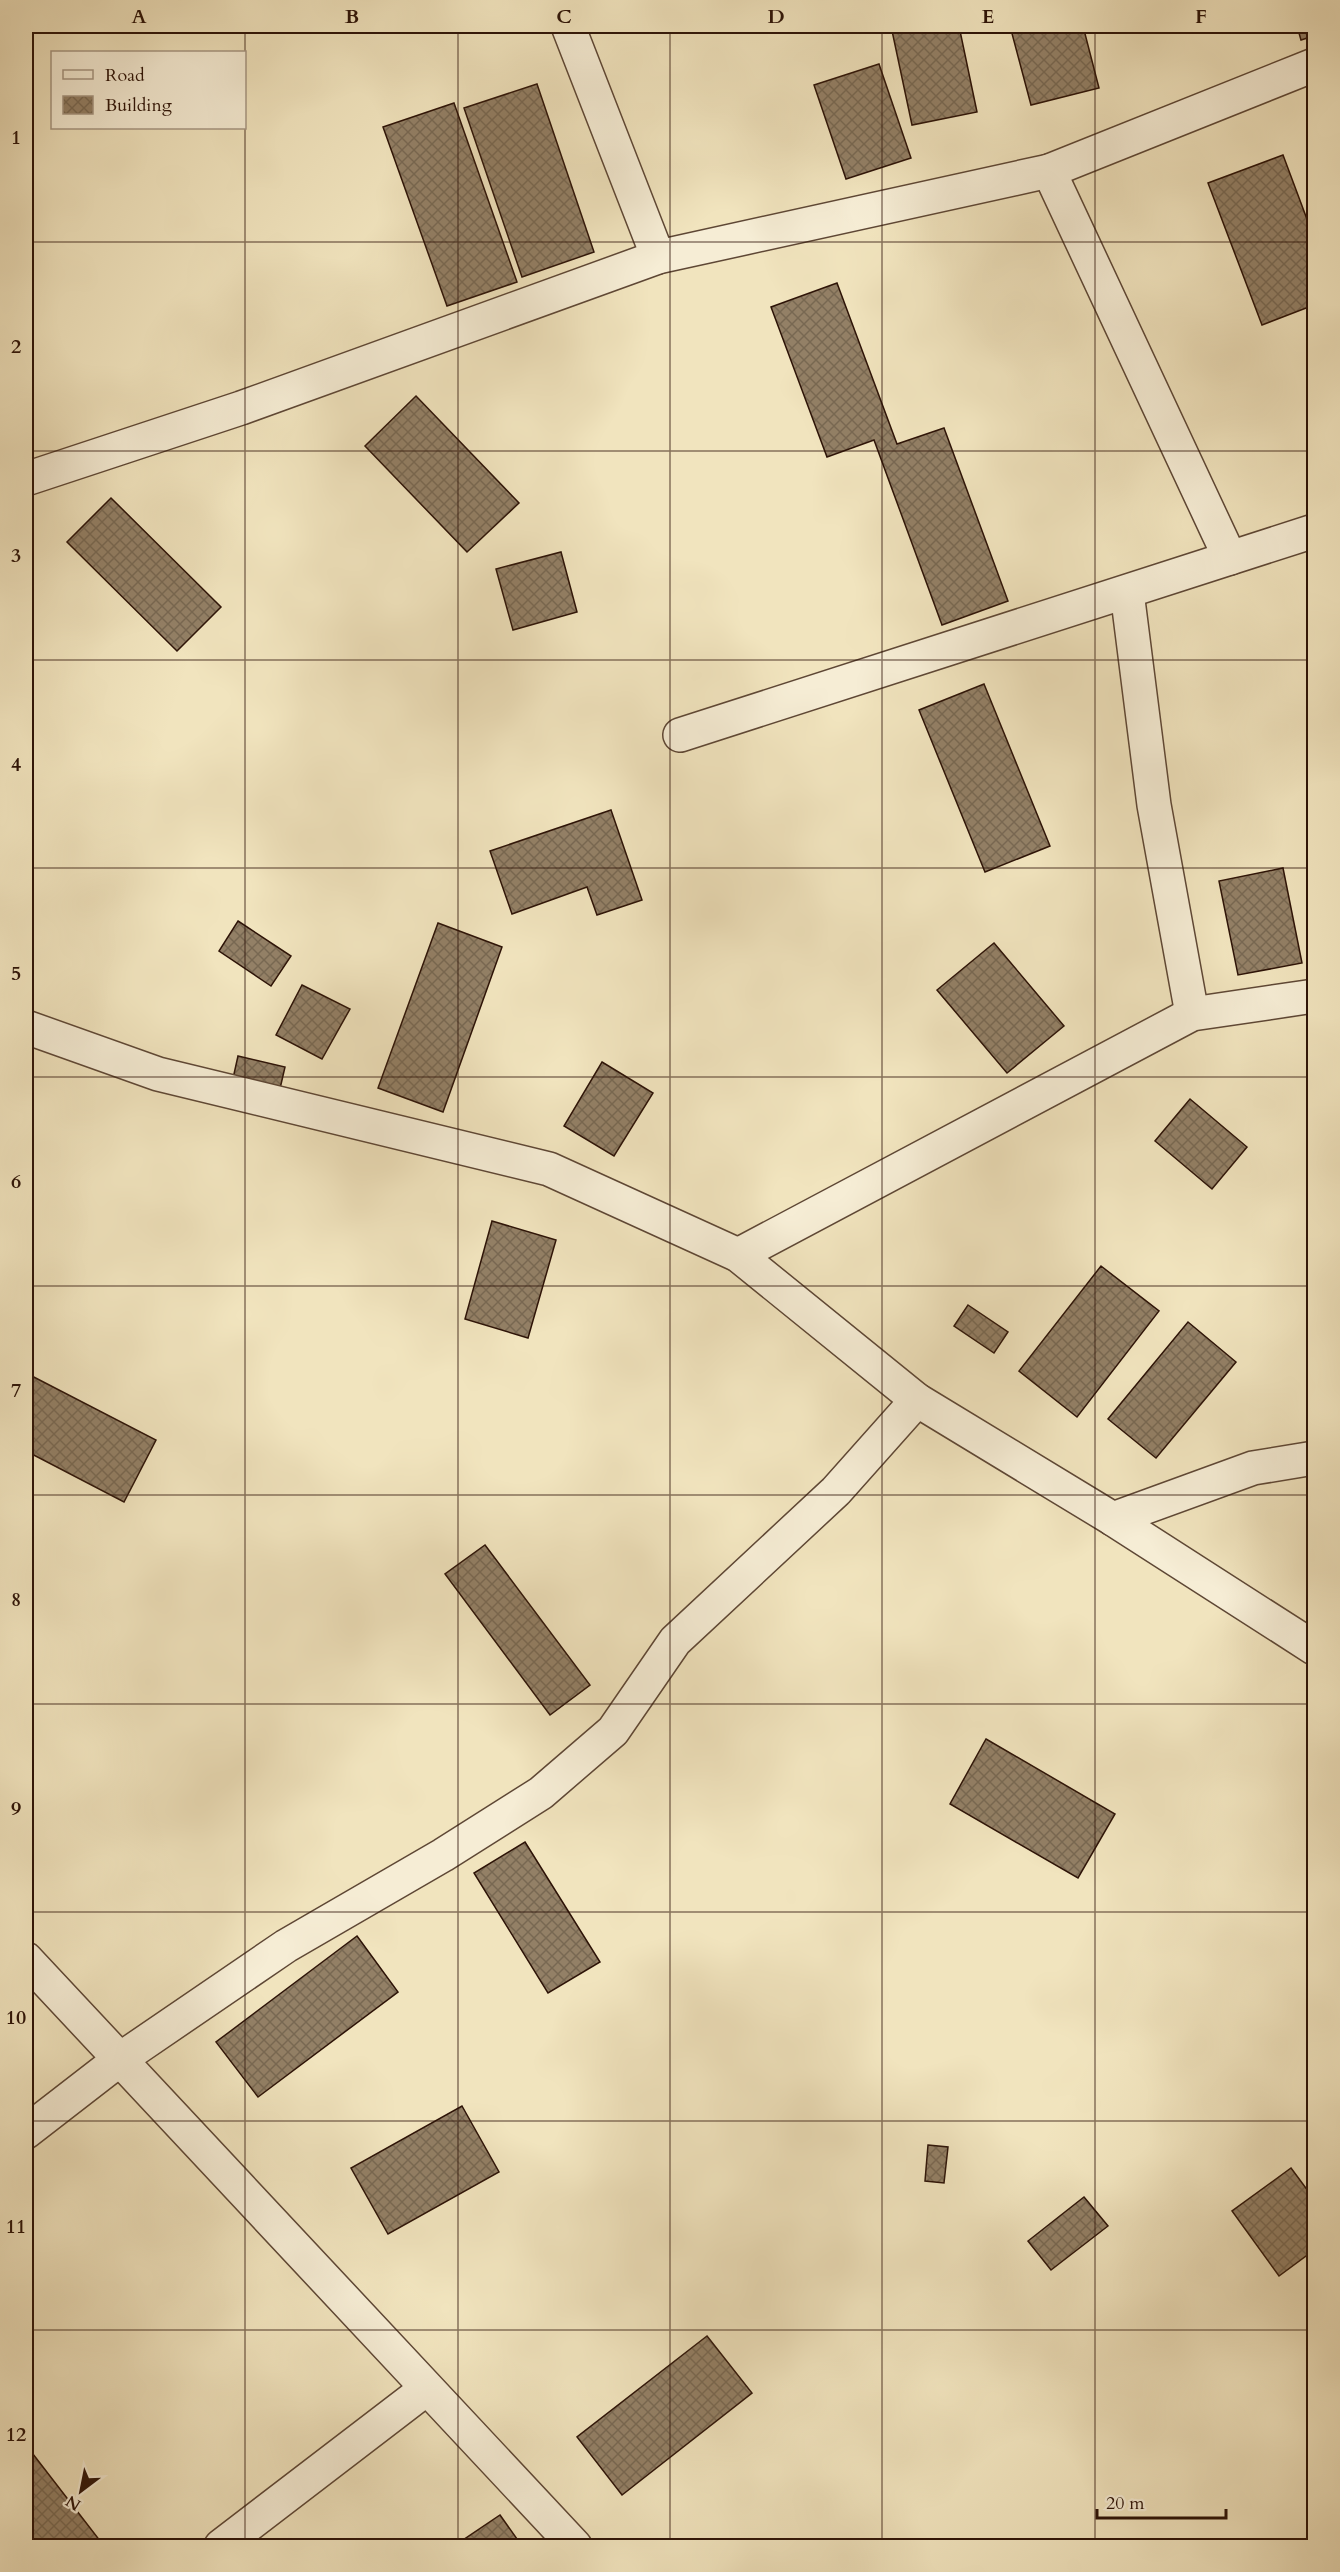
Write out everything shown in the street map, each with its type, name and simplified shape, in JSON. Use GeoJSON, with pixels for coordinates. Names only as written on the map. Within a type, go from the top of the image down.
{"type":"FeatureCollection","features":[{"type":"Feature","properties":{"kind":"street"},"geometry":{"type":"LineString","coordinates":[[568,26],[657,257]]}},
{"type":"Feature","properties":{"kind":"street"},"geometry":{"type":"LineString","coordinates":[[26,479],[241,408],[657,257],[1049,171],[1314,65]]}},
{"type":"Feature","properties":{"kind":"street"},"geometry":{"type":"LineString","coordinates":[[1049,171],[1230,558]]}},
{"type":"Feature","properties":{"kind":"street"},"geometry":{"type":"LineString","coordinates":[[680,735],[1314,531]]}},
{"type":"Feature","properties":{"kind":"street"},"geometry":{"type":"LineString","coordinates":[[1126,592],[1154,805],[1192,1014]]}},
{"type":"Feature","properties":{"kind":"street"},"geometry":{"type":"LineString","coordinates":[[738,1255],[1192,1014],[1314,996]]}},
{"type":"Feature","properties":{"kind":"street"},"geometry":{"type":"LineString","coordinates":[[26,1027],[158,1074],[549,1169],[738,1255],[917,1400],[1113,1519],[1314,1648]]}},
{"type":"Feature","properties":{"kind":"street"},"geometry":{"type":"LineString","coordinates":[[26,2132],[119,2060],[286,1947],[443,1855],[541,1793],[613,1731],[675,1641],[836,1491],[917,1400]]}},
{"type":"Feature","properties":{"kind":"street"},"geometry":{"type":"LineString","coordinates":[[1113,1519],[1253,1468],[1314,1458]]}},
{"type":"Feature","properties":{"kind":"street"},"geometry":{"type":"LineString","coordinates":[[26,1959],[575,2547]]}},
{"type":"Feature","properties":{"kind":"street"},"geometry":{"type":"LineString","coordinates":[[220,2547],[426,2389]]}},
{"type":"Feature","properties":{"kind":"building"},"geometry":{"type":"Polygon","coordinates":[[[891,26],[959,26],[977,112],[912,125],[891,26]]]}},
{"type":"Feature","properties":{"kind":"building"},"geometry":{"type":"Polygon","coordinates":[[[1010,26],[1083,26],[1099,88],[1031,105],[1010,26]]]}},
{"type":"Feature","properties":{"kind":"building"},"geometry":{"type":"Polygon","coordinates":[[[1297,26],[1314,26],[1314,36],[1301,40],[1297,26]]]}},
{"type":"Feature","properties":{"kind":"building"},"geometry":{"type":"Polygon","coordinates":[[[879,64],[911,158],[846,179],[814,85],[879,64]]]}},
{"type":"Feature","properties":{"kind":"building"},"geometry":{"type":"Polygon","coordinates":[[[537,84],[594,252],[522,277],[464,108],[537,84]]]}},
{"type":"Feature","properties":{"kind":"building"},"geometry":{"type":"Polygon","coordinates":[[[454,103],[517,282],[447,306],[383,127],[454,103]]]}},
{"type":"Feature","properties":{"kind":"building"},"geometry":{"type":"Polygon","coordinates":[[[1283,155],[1314,238],[1314,305],[1262,325],[1208,183],[1283,155]]]}},
{"type":"Feature","properties":{"kind":"building"},"geometry":{"type":"Polygon","coordinates":[[[837,283],[897,444],[944,428],[1008,601],[942,625],[874,440],[827,457],[771,307],[837,283]]]}},
{"type":"Feature","properties":{"kind":"building"},"geometry":{"type":"Polygon","coordinates":[[[416,396],[519,503],[467,552],[365,446],[416,396]]]}},
{"type":"Feature","properties":{"kind":"building"},"geometry":{"type":"Polygon","coordinates":[[[111,498],[221,607],[177,651],[67,542],[111,498]]]}},
{"type":"Feature","properties":{"kind":"building"},"geometry":{"type":"Polygon","coordinates":[[[561,552],[577,612],[513,630],[496,569],[561,552]]]}},
{"type":"Feature","properties":{"kind":"building"},"geometry":{"type":"Polygon","coordinates":[[[984,684],[1050,846],[985,872],[919,710],[984,684]]]}},
{"type":"Feature","properties":{"kind":"building"},"geometry":{"type":"Polygon","coordinates":[[[611,810],[642,900],[597,915],[587,887],[512,914],[490,851],[611,810]]]}},
{"type":"Feature","properties":{"kind":"building"},"geometry":{"type":"Polygon","coordinates":[[[1283,868],[1302,963],[1238,975],[1219,881],[1283,868]]]}},
{"type":"Feature","properties":{"kind":"building"},"geometry":{"type":"Polygon","coordinates":[[[238,921],[291,956],[271,986],[219,951],[238,921]]]}},
{"type":"Feature","properties":{"kind":"building"},"geometry":{"type":"Polygon","coordinates":[[[438,923],[502,947],[443,1112],[378,1088],[438,923]]]}},
{"type":"Feature","properties":{"kind":"building"},"geometry":{"type":"Polygon","coordinates":[[[994,943],[1064,1026],[1007,1073],[937,990],[994,943]]]}},
{"type":"Feature","properties":{"kind":"building"},"geometry":{"type":"Polygon","coordinates":[[[302,985],[350,1009],[322,1059],[276,1035],[302,985]]]}},
{"type":"Feature","properties":{"kind":"building"},"geometry":{"type":"Polygon","coordinates":[[[238,1056],[285,1067],[279,1093],[232,1083],[238,1056]]]}},
{"type":"Feature","properties":{"kind":"building"},"geometry":{"type":"Polygon","coordinates":[[[602,1062],[653,1093],[614,1156],[564,1126],[602,1062]]]}},
{"type":"Feature","properties":{"kind":"building"},"geometry":{"type":"Polygon","coordinates":[[[1190,1099],[1247,1147],[1212,1189],[1155,1141],[1190,1099]]]}},
{"type":"Feature","properties":{"kind":"building"},"geometry":{"type":"Polygon","coordinates":[[[492,1221],[556,1240],[528,1338],[465,1319],[492,1221]]]}},
{"type":"Feature","properties":{"kind":"building"},"geometry":{"type":"Polygon","coordinates":[[[1101,1266],[1159,1311],[1077,1417],[1019,1371],[1101,1266]]]}},
{"type":"Feature","properties":{"kind":"building"},"geometry":{"type":"Polygon","coordinates":[[[968,1305],[1008,1332],[994,1353],[954,1326],[968,1305]]]}},
{"type":"Feature","properties":{"kind":"building"},"geometry":{"type":"Polygon","coordinates":[[[1188,1322],[1236,1362],[1156,1458],[1108,1419],[1188,1322]]]}},
{"type":"Feature","properties":{"kind":"building"},"geometry":{"type":"Polygon","coordinates":[[[26,1373],[156,1440],[124,1502],[26,1451],[26,1373]]]}},
{"type":"Feature","properties":{"kind":"building"},"geometry":{"type":"Polygon","coordinates":[[[485,1545],[590,1685],[550,1715],[445,1574],[485,1545]]]}},
{"type":"Feature","properties":{"kind":"building"},"geometry":{"type":"Polygon","coordinates":[[[986,1739],[1115,1814],[1078,1878],[950,1804],[986,1739]]]}},
{"type":"Feature","properties":{"kind":"building"},"geometry":{"type":"Polygon","coordinates":[[[525,1842],[600,1962],[548,1993],[474,1873],[525,1842]]]}},
{"type":"Feature","properties":{"kind":"building"},"geometry":{"type":"Polygon","coordinates":[[[357,1936],[398,1992],[258,2097],[216,2042],[357,1936]]]}},
{"type":"Feature","properties":{"kind":"building"},"geometry":{"type":"Polygon","coordinates":[[[462,2106],[499,2172],[388,2234],[351,2168],[462,2106]]]}},
{"type":"Feature","properties":{"kind":"building"},"geometry":{"type":"Polygon","coordinates":[[[928,2145],[948,2147],[944,2183],[925,2181],[928,2145]]]}},
{"type":"Feature","properties":{"kind":"building"},"geometry":{"type":"Polygon","coordinates":[[[1291,2168],[1314,2199],[1314,2250],[1279,2276],[1232,2211],[1291,2168]]]}},
{"type":"Feature","properties":{"kind":"building"},"geometry":{"type":"Polygon","coordinates":[[[1084,2197],[1108,2226],[1051,2270],[1028,2241],[1084,2197]]]}},
{"type":"Feature","properties":{"kind":"building"},"geometry":{"type":"Polygon","coordinates":[[[707,2336],[752,2393],[622,2495],[577,2437],[707,2336]]]}},
{"type":"Feature","properties":{"kind":"building"},"geometry":{"type":"Polygon","coordinates":[[[26,2445],[104,2546],[26,2546],[26,2445]]]}},
{"type":"Feature","properties":{"kind":"building"},"geometry":{"type":"Polygon","coordinates":[[[500,2515],[522,2546],[454,2546],[500,2515]]]}}]}
